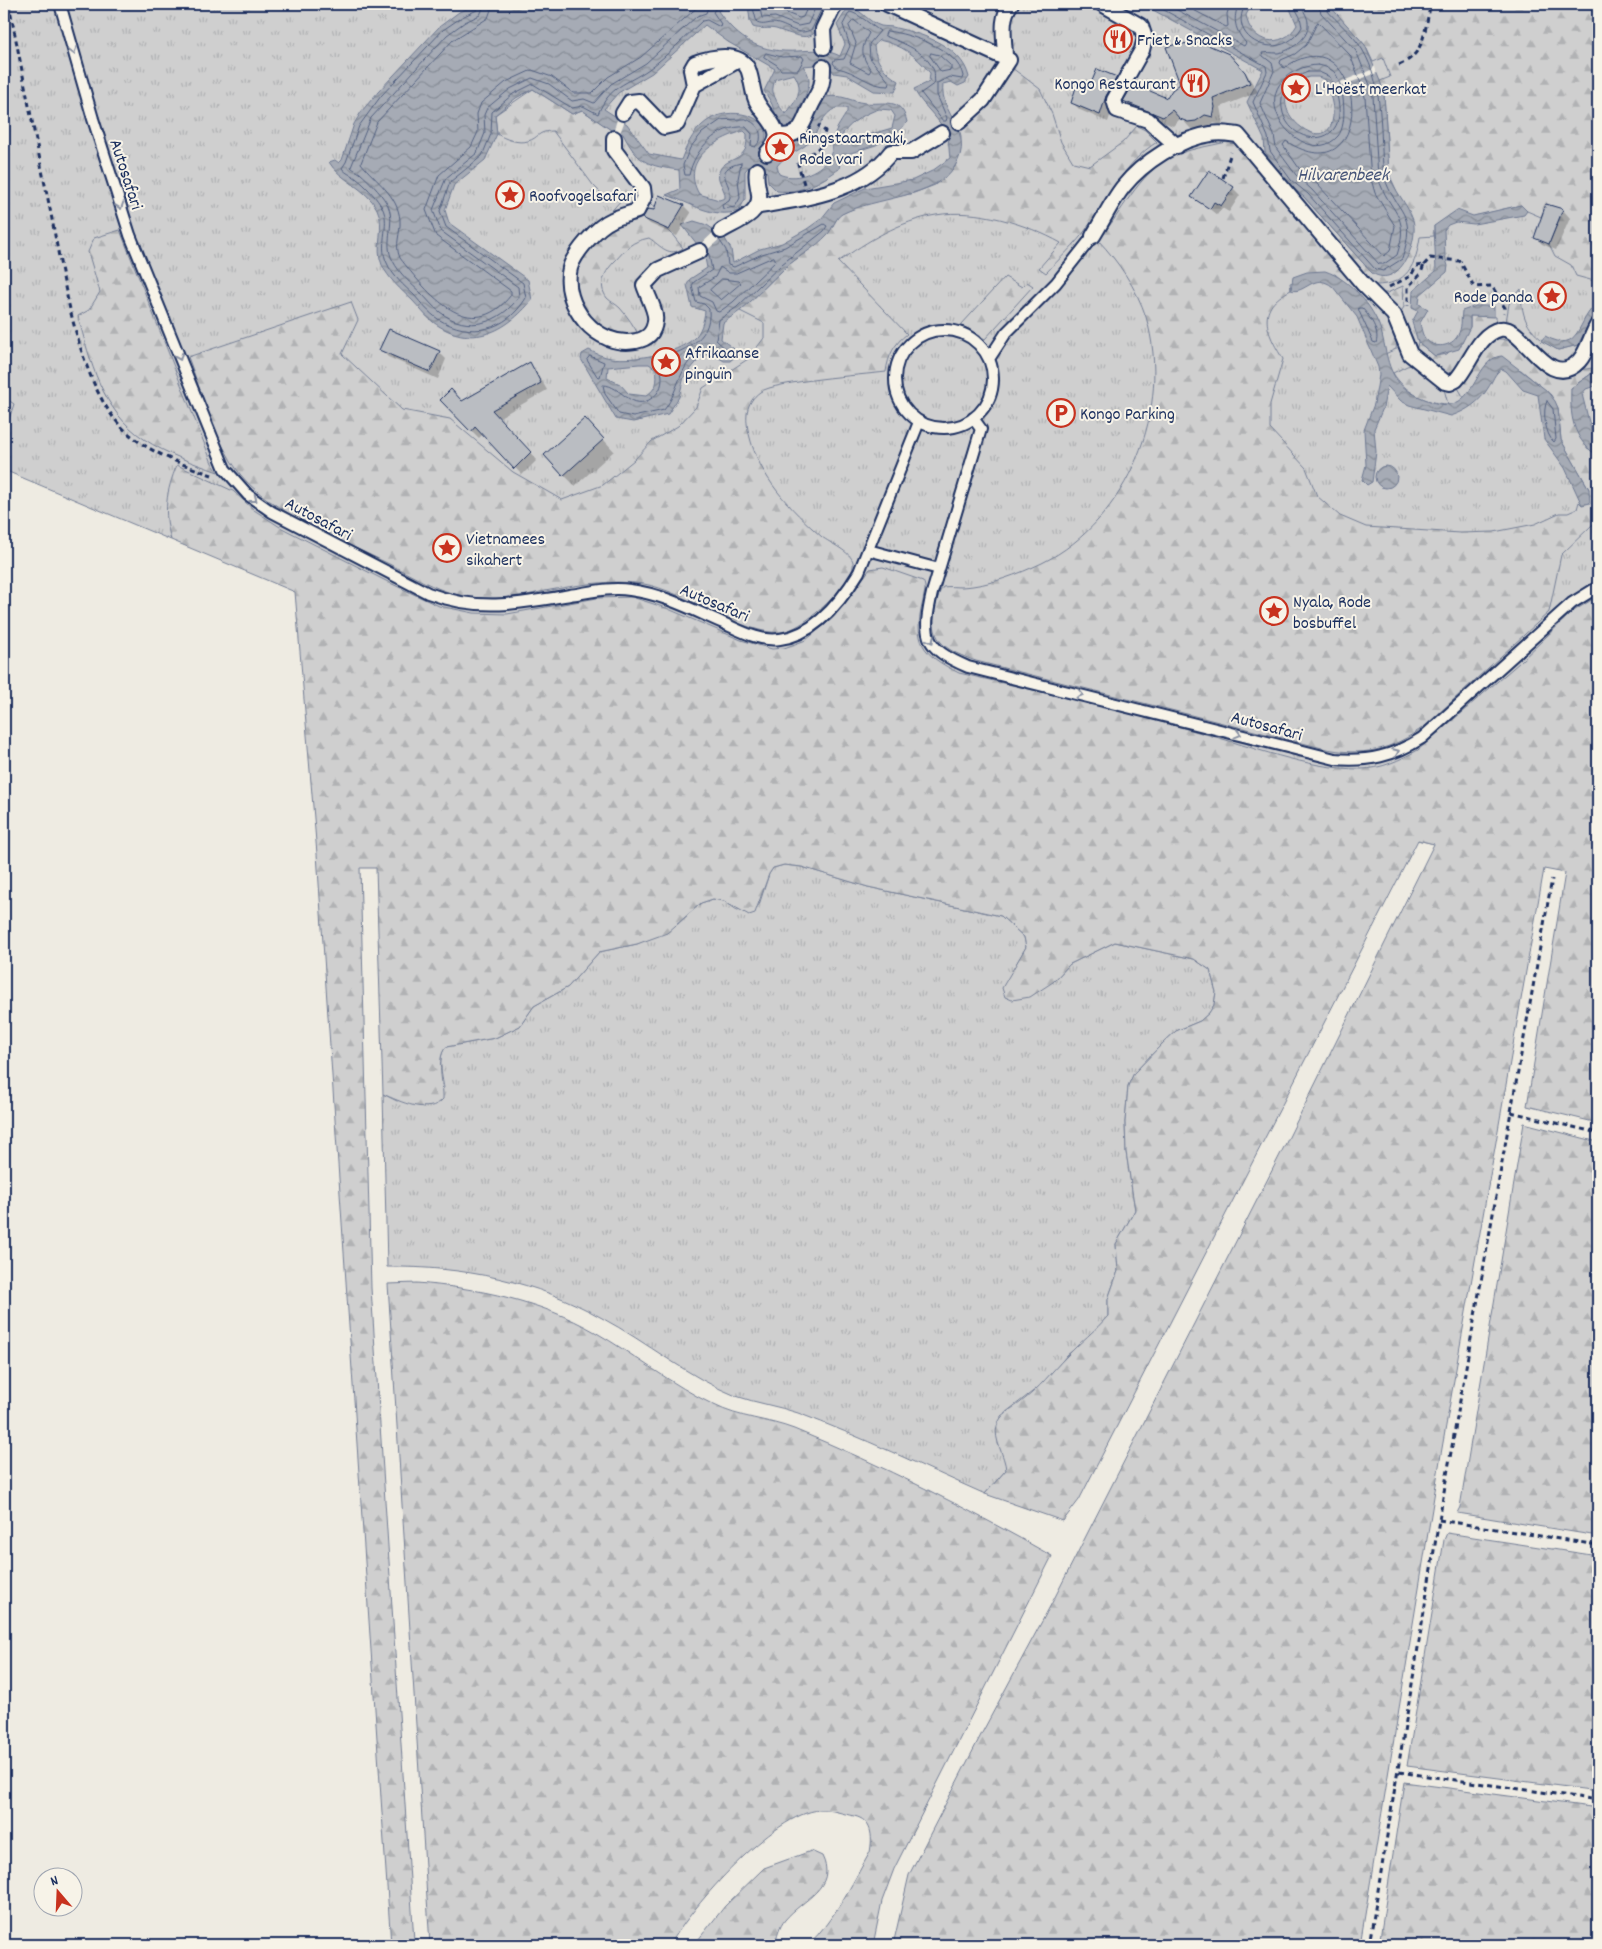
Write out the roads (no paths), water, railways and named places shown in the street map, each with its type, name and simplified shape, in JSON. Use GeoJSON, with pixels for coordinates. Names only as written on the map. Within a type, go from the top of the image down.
{"type":"FeatureCollection","features":[{"type":"Feature","properties":{"kind":"street"},"geometry":{"type":"LineString","coordinates":[[824,47],[823,29],[835,4]]}},
{"type":"Feature","properties":{"kind":"street"},"geometry":{"type":"LineString","coordinates":[[887,4],[1009,60],[983,100],[959,122]]}},
{"type":"Feature","properties":{"kind":"street"},"geometry":{"type":"LineString","coordinates":[[1005,58],[1003,42],[1005,12],[1011,4]]}},
{"type":"Feature","properties":{"kind":"street"},"geometry":{"type":"LineString","coordinates":[[1102,4],[1141,26],[1145,38],[1142,50],[1114,100],[1114,106],[1117,110],[1148,120],[1176,146]]}},
{"type":"Feature","properties":{"kind":"street"},"geometry":{"type":"LineString","coordinates":[[623,113],[630,102],[640,101],[664,127],[671,127],[677,124],[694,86],[691,70],[695,63],[713,57],[728,57],[742,61],[748,69],[757,101],[774,125],[777,135],[776,140],[767,153]]}},
{"type":"Feature","properties":{"kind":"street"},"geometry":{"type":"LineString","coordinates":[[777,135],[795,133],[805,123],[811,106],[822,88],[823,67]]}},
{"type":"Feature","properties":{"kind":"street"},"geometry":{"type":"LineString","coordinates":[[758,206],[809,199],[846,185],[885,162],[891,152],[911,152],[942,133]]}},
{"type":"Feature","properties":{"kind":"street"},"geometry":{"type":"LineString","coordinates":[[1093,236],[1122,188],[1145,166],[1176,146],[1211,134],[1238,135],[1367,288],[1394,315],[1410,354],[1437,377],[1450,383],[1460,375],[1485,337],[1498,329],[1507,329],[1543,361],[1553,367],[1562,369],[1573,367],[1581,359],[1598,324]]}},
{"type":"Feature","properties":{"kind":"street"},"geometry":{"type":"LineString","coordinates":[[614,138],[614,150],[637,178],[643,188],[644,197],[637,211],[610,220],[590,237],[571,266],[569,277],[577,310],[588,325],[600,336],[614,341],[626,343],[644,340],[652,332],[656,319],[644,285],[658,270],[700,251]]}},
{"type":"Feature","properties":{"kind":"street"},"geometry":{"type":"LineString","coordinates":[[721,232],[748,215],[758,206],[760,199],[755,175],[757,170]]}},
{"type":"Feature","properties":{"kind":"lane","name":"Autosafari"},"geometry":{"type":"LineString","coordinates":[[60,4],[130,235],[220,458],[234,480],[258,503],[293,524],[428,593],[451,601],[474,605],[515,605],[594,591],[627,590],[667,599],[763,639],[781,640],[804,632],[819,621],[848,589],[858,572],[919,422]]}},
{"type":"Feature","properties":{"kind":"lane"},"geometry":{"type":"LineString","coordinates":[[989,359],[1006,333],[1056,283],[1093,236]]}},
{"type":"Feature","properties":{"kind":"lane"},"geometry":{"type":"LineString","coordinates":[[952,330],[973,339],[989,359],[993,377],[992,389],[983,409],[973,418],[956,427],[946,428],[919,422],[901,404],[894,382],[898,360],[910,342],[930,331],[952,330]]}},
{"type":"Feature","properties":{"kind":"lane","name":"Autosafari"},"geometry":{"type":"LineString","coordinates":[[973,418],[980,429],[926,619],[930,641],[941,654],[968,667],[1335,759],[1360,761],[1386,756],[1422,738],[1572,603],[1598,587]]}},
{"type":"Feature","properties":{"kind":"lane"},"geometry":{"type":"LineString","coordinates":[[868,550],[939,569]]}},
{"type":"Feature","properties":{"kind":"water"},"geometry":{"type":"Polygon","coordinates":[[[479,4],[727,4],[718,11],[734,30],[752,43],[773,50],[819,51],[830,52],[840,56],[845,44],[837,25],[849,6],[881,26],[893,27],[930,38],[959,58],[969,77],[965,83],[958,86],[951,82],[943,84],[943,95],[959,133],[961,143],[960,154],[955,166],[946,177],[934,185],[903,196],[855,208],[842,214],[822,240],[785,268],[747,305],[723,323],[721,339],[734,349],[736,356],[730,361],[724,361],[711,353],[701,357],[684,377],[679,397],[668,414],[633,422],[616,419],[581,359],[582,354],[589,350],[611,358],[642,357],[676,349],[696,336],[702,326],[705,311],[692,307],[687,285],[690,279],[707,268],[704,253],[682,225],[694,221],[707,225],[724,237],[731,249],[733,263],[760,249],[782,243],[807,229],[821,219],[834,203],[865,188],[913,180],[932,171],[950,158],[948,138],[945,131],[914,89],[929,82],[930,73],[919,61],[902,48],[879,40],[874,46],[876,57],[890,75],[899,81],[895,92],[874,91],[847,75],[834,73],[828,64],[803,66],[809,77],[808,88],[795,126],[786,128],[779,122],[771,102],[764,91],[775,69],[728,42],[705,25],[652,73],[618,93],[604,109],[627,124],[649,154],[681,160],[689,142],[701,126],[722,114],[734,113],[754,118],[762,124],[766,131],[765,141],[758,152],[775,158],[810,129],[817,109],[826,97],[832,96],[865,103],[896,105],[901,108],[907,122],[898,132],[876,145],[841,156],[839,169],[802,189],[777,191],[768,182],[767,172],[750,165],[745,171],[745,199],[739,211],[729,213],[710,212],[666,195],[680,189],[679,170],[659,167],[645,161],[628,144],[623,134],[611,130],[582,110],[572,114],[533,89],[516,98],[495,115],[497,134],[485,160],[454,185],[445,210],[449,223],[528,280],[532,300],[511,321],[487,334],[461,335],[447,330],[430,320],[388,275],[380,258],[380,223],[377,209],[367,195],[339,174],[329,162],[335,160],[339,163],[342,160],[354,124],[361,112],[378,92],[439,27],[459,12],[479,4]],[[794,74],[775,79],[774,94],[780,107],[786,114],[798,95],[799,85],[794,74]],[[836,108],[824,118],[812,139],[777,166],[779,174],[791,177],[804,175],[816,170],[826,162],[831,153],[835,133],[847,112],[847,108],[836,108]],[[879,109],[859,118],[843,133],[843,138],[848,141],[892,128],[895,116],[891,110],[879,109]],[[744,131],[723,139],[704,152],[697,161],[694,171],[694,182],[699,194],[719,200],[725,198],[725,195],[719,179],[719,172],[723,165],[742,154],[745,150],[747,134],[744,131]],[[639,364],[608,367],[607,378],[620,384],[629,394],[646,396],[655,387],[657,378],[656,369],[649,364],[639,364]]]}},
{"type":"Feature","properties":{"kind":"water"},"geometry":{"type":"Polygon","coordinates":[[[748,4],[829,4],[816,32],[806,37],[776,29],[753,27],[750,21],[748,4]]]}},
{"type":"Feature","properties":{"kind":"water","name":"Hilvarenbeek"},"geometry":{"type":"Polygon","coordinates":[[[1142,4],[1252,4],[1246,15],[1249,25],[1260,38],[1276,40],[1284,38],[1291,33],[1297,25],[1288,4],[1328,4],[1365,45],[1384,94],[1389,174],[1413,220],[1414,229],[1413,240],[1405,261],[1391,275],[1382,276],[1372,273],[1304,197],[1287,183],[1265,152],[1264,139],[1247,102],[1263,70],[1142,4]],[[1309,77],[1292,86],[1286,97],[1287,110],[1294,121],[1316,134],[1326,132],[1333,117],[1333,106],[1326,80],[1318,77],[1309,77]]]}},
{"type":"Feature","properties":{"kind":"water"},"geometry":{"type":"Polygon","coordinates":[[[1521,205],[1527,211],[1524,215],[1474,224],[1456,222],[1448,225],[1444,230],[1447,272],[1420,295],[1419,304],[1428,309],[1420,323],[1424,337],[1433,344],[1443,346],[1452,342],[1461,326],[1462,311],[1476,306],[1494,306],[1494,317],[1470,316],[1470,327],[1459,349],[1435,356],[1418,342],[1412,322],[1418,311],[1412,308],[1413,291],[1436,271],[1434,226],[1457,210],[1473,216],[1521,205]]]}},
{"type":"Feature","properties":{"kind":"water"},"geometry":{"type":"Polygon","coordinates":[[[1325,271],[1352,287],[1367,304],[1378,322],[1391,370],[1400,383],[1415,395],[1445,405],[1457,402],[1466,396],[1492,359],[1502,356],[1546,390],[1558,408],[1561,440],[1589,489],[1590,503],[1582,505],[1565,468],[1544,439],[1538,395],[1523,390],[1502,369],[1495,375],[1485,393],[1477,402],[1451,416],[1409,405],[1401,401],[1387,386],[1383,408],[1374,429],[1376,452],[1372,482],[1367,485],[1362,480],[1366,465],[1364,430],[1374,404],[1379,375],[1378,367],[1357,317],[1333,287],[1320,281],[1296,291],[1291,290],[1293,277],[1307,272],[1325,271]]]}},
{"type":"Feature","properties":{"kind":"water"},"geometry":{"type":"Polygon","coordinates":[[[1598,303],[1598,312],[1592,318],[1578,345],[1558,350],[1541,341],[1545,336],[1557,341],[1566,341],[1572,338],[1598,303]]]}},
{"type":"Feature","properties":{"kind":"water"},"geometry":{"type":"Polygon","coordinates":[[[1598,341],[1598,385],[1586,389],[1582,394],[1591,430],[1598,433],[1598,454],[1595,454],[1581,440],[1574,425],[1571,407],[1571,388],[1591,374],[1598,341]]]}},
{"type":"Feature","properties":{"kind":"water"},"geometry":{"type":"Polygon","coordinates":[[[1386,466],[1394,469],[1397,477],[1394,485],[1386,488],[1378,485],[1375,477],[1378,469],[1386,466]]]}},
{"type":"Feature","properties":{"kind":"place","name":"Friet & Snacks"},"geometry":{"type":"Point","coordinates":[1118,39]}},
{"type":"Feature","properties":{"kind":"place","name":"Kongo Restaurant"},"geometry":{"type":"Point","coordinates":[1195,83]}},
{"type":"Feature","properties":{"kind":"place","name":"L'Hoëst meerkat"},"geometry":{"type":"Point","coordinates":[1296,88]}},
{"type":"Feature","properties":{"kind":"place","name":"Ringstaartmaki, Rode vari"},"geometry":{"type":"Point","coordinates":[780,147]}},
{"type":"Feature","properties":{"kind":"place","name":"Roofvogelsafari"},"geometry":{"type":"Point","coordinates":[510,195]}},
{"type":"Feature","properties":{"kind":"place","name":"Rode panda"},"geometry":{"type":"Point","coordinates":[1552,296]}},
{"type":"Feature","properties":{"kind":"place","name":"Afrikaanse pinguïn"},"geometry":{"type":"Point","coordinates":[666,362]}},
{"type":"Feature","properties":{"kind":"place","name":"Kongo Parking"},"geometry":{"type":"Point","coordinates":[1061,413]}},
{"type":"Feature","properties":{"kind":"place","name":"Vietnamees sikahert"},"geometry":{"type":"Point","coordinates":[447,548]}},
{"type":"Feature","properties":{"kind":"place","name":"Nyala, Rode bosbuffel"},"geometry":{"type":"Point","coordinates":[1274,611]}}]}
